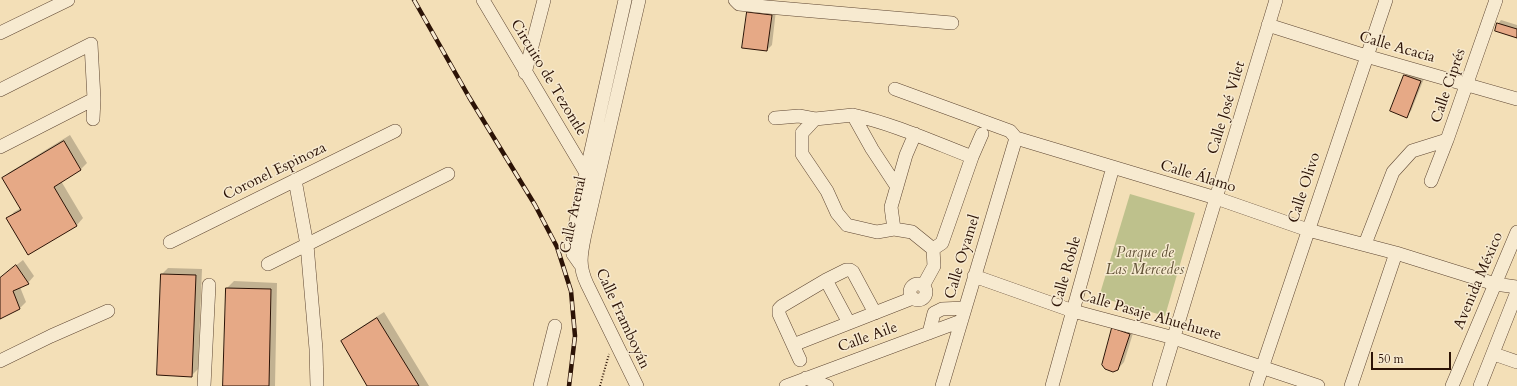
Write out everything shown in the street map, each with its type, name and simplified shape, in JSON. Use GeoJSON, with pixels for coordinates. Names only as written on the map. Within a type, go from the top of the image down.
{"type":"FeatureCollection","features":[{"type":"Feature","properties":{"kind":"street"},"geometry":{"type":"LineString","coordinates":[[0,33],[68,0]]}},
{"type":"Feature","properties":{"kind":"street","name":"Circuito de Tezontle"},"geometry":{"type":"LineString","coordinates":[[483,0],[525,73],[586,173]]}},
{"type":"Feature","properties":{"kind":"street"},"geometry":{"type":"LineString","coordinates":[[525,73],[544,0]]}},
{"type":"Feature","properties":{"kind":"street","name":"Calle Arenal"},"geometry":{"type":"LineString","coordinates":[[580,264],[573,254],[571,244],[625,0]]}},
{"type":"Feature","properties":{"kind":"street","name":"Calle Arenal"},"geometry":{"type":"LineString","coordinates":[[580,264],[585,234],[639,0]]}},
{"type":"Feature","properties":{"kind":"street"},"geometry":{"type":"LineString","coordinates":[[735,0],[738,4],[952,23]]}},
{"type":"Feature","properties":{"kind":"street","name":"Calle José Vilet"},"geometry":{"type":"LineString","coordinates":[[1159,386],[1276,0]]}},
{"type":"Feature","properties":{"kind":"street","name":"Calle Olivo"},"geometry":{"type":"LineString","coordinates":[[1256,386],[1386,0]]}},
{"type":"Feature","properties":{"kind":"street","name":"Calle Ciprés"},"geometry":{"type":"LineString","coordinates":[[1431,181],[1447,140],[1496,0]]}},
{"type":"Feature","properties":{"kind":"street","name":"Calle Acacia"},"geometry":{"type":"LineString","coordinates":[[1268,25],[1366,56],[1517,99]]}},
{"type":"Feature","properties":{"kind":"street"},"geometry":{"type":"LineString","coordinates":[[0,90],[91,44],[94,99],[93,119]]}},
{"type":"Feature","properties":{"kind":"street","name":"Calle Álamo"},"geometry":{"type":"LineString","coordinates":[[895,89],[1010,130],[1016,138],[1216,198],[1308,230],[1365,244],[1496,284],[1517,287]]}},
{"type":"Feature","properties":{"kind":"street"},"geometry":{"type":"LineString","coordinates":[[0,147],[94,99]]}},
{"type":"Feature","properties":{"kind":"street"},"geometry":{"type":"LineString","coordinates":[[853,115],[872,149],[897,187]]}},
{"type":"Feature","properties":{"kind":"street"},"geometry":{"type":"LineString","coordinates":[[776,118],[799,116],[815,119],[853,115],[872,119],[915,134],[972,157]]}},
{"type":"Feature","properties":{"kind":"street"},"geometry":{"type":"LineString","coordinates":[[793,345],[875,313],[920,293],[934,266],[933,249],[912,232],[894,229],[877,232],[847,225],[837,213],[827,191],[802,154],[802,133],[815,119]]}},
{"type":"Feature","properties":{"kind":"street","name":"Coronel Espinoza"},"geometry":{"type":"LineString","coordinates":[[170,242],[395,131]]}},
{"type":"Feature","properties":{"kind":"street"},"geometry":{"type":"LineString","coordinates":[[894,229],[891,207],[906,155],[915,134]]}},
{"type":"Feature","properties":{"kind":"street"},"geometry":{"type":"LineString","coordinates":[[933,249],[942,243],[972,157],[982,134]]}},
{"type":"Feature","properties":{"kind":"street","name":"Calle Oyamel"},"geometry":{"type":"LineString","coordinates":[[942,386],[1016,138]]}},
{"type":"Feature","properties":{"kind":"street"},"geometry":{"type":"LineString","coordinates":[[1365,244],[1393,172],[1412,151],[1447,140]]}},
{"type":"Feature","properties":{"kind":"street","name":"Calle Roble"},"geometry":{"type":"LineString","coordinates":[[1052,386],[1113,167]]}},
{"type":"Feature","properties":{"kind":"street"},"geometry":{"type":"LineString","coordinates":[[268,264],[448,174]]}},
{"type":"Feature","properties":{"kind":"street"},"geometry":{"type":"LineString","coordinates":[[295,180],[307,245],[316,350],[317,386]]}},
{"type":"Feature","properties":{"kind":"street","name":"Avenida México"},"geometry":{"type":"LineString","coordinates":[[1452,386],[1517,232]]}},
{"type":"Feature","properties":{"kind":"street"},"geometry":{"type":"LineString","coordinates":[[1351,386],[1396,253]]}},
{"type":"Feature","properties":{"kind":"street","name":"Calle Framboyán"},"geometry":{"type":"LineString","coordinates":[[580,264],[582,274],[637,386]]}},
{"type":"Feature","properties":{"kind":"street"},"geometry":{"type":"LineString","coordinates":[[800,360],[779,314],[779,309],[782,306],[826,280],[846,270],[850,270],[853,272],[875,313]]}},
{"type":"Feature","properties":{"kind":"street","name":"Calle Pasaje Ahuehuete"},"geometry":{"type":"LineString","coordinates":[[974,276],[1073,311],[1174,338],[1318,386]]}},
{"type":"Feature","properties":{"kind":"street"},"geometry":{"type":"LineString","coordinates":[[826,280],[849,323]]}},
{"type":"Feature","properties":{"kind":"street"},"geometry":{"type":"LineString","coordinates":[[204,386],[209,285]]}},
{"type":"Feature","properties":{"kind":"street"},"geometry":{"type":"LineString","coordinates":[[1480,386],[1494,354],[1517,292]]}},
{"type":"Feature","properties":{"kind":"street"},"geometry":{"type":"LineString","coordinates":[[920,293],[934,313],[929,333]]}},
{"type":"Feature","properties":{"kind":"street"},"geometry":{"type":"LineString","coordinates":[[934,313],[942,309],[963,314]]}},
{"type":"Feature","properties":{"kind":"street"},"geometry":{"type":"LineString","coordinates":[[0,361],[50,336],[108,312]]}},
{"type":"Feature","properties":{"kind":"street","name":"Calle Aile"},"geometry":{"type":"LineString","coordinates":[[786,386],[929,333],[963,314]]}},
{"type":"Feature","properties":{"kind":"street"},"geometry":{"type":"LineString","coordinates":[[540,386],[555,326]]}},
{"type":"Feature","properties":{"kind":"street"},"geometry":{"type":"LineString","coordinates":[[1494,354],[1517,362]]}},
{"type":"Feature","properties":{"kind":"street"},"geometry":{"type":"LineString","coordinates":[[806,378],[827,386]]}},
{"type":"Feature","properties":{"kind":"path"},"geometry":{"type":"LineString","coordinates":[[600,386],[609,353],[618,349]]}},
{"type":"Feature","properties":{"kind":"green space","name":"Parque de Las Mercedes"},"geometry":{"type":"Polygon","coordinates":[[[1130,194],[1195,213],[1165,316],[1099,297],[1130,194]]]}},
{"type":"Feature","properties":{"kind":"building"},"geometry":{"type":"Polygon","coordinates":[[[747,12],[772,15],[767,51],[742,48],[747,12]]]}},
{"type":"Feature","properties":{"kind":"building"},"geometry":{"type":"Polygon","coordinates":[[[1497,23],[1517,29],[1517,38],[1495,31],[1497,23]]]}},
{"type":"Feature","properties":{"kind":"building"},"geometry":{"type":"Polygon","coordinates":[[[1404,75],[1421,81],[1407,118],[1390,111],[1404,75]]]}},
{"type":"Feature","properties":{"kind":"building"},"geometry":{"type":"Polygon","coordinates":[[[64,141],[81,170],[54,187],[77,226],[28,255],[6,218],[21,210],[2,178],[64,141]]]}},
{"type":"Feature","properties":{"kind":"building"},"geometry":{"type":"Polygon","coordinates":[[[16,265],[29,284],[13,291],[20,309],[0,319],[0,278],[16,265]]]}},
{"type":"Feature","properties":{"kind":"building"},"geometry":{"type":"Polygon","coordinates":[[[161,274],[196,275],[192,377],[157,375],[161,274]]]}},
{"type":"Feature","properties":{"kind":"building"},"geometry":{"type":"Polygon","coordinates":[[[226,288],[271,289],[269,386],[223,386],[226,288]]]}},
{"type":"Feature","properties":{"kind":"building"},"geometry":{"type":"Polygon","coordinates":[[[377,318],[419,386],[367,386],[341,341],[377,318]]]}},
{"type":"Feature","properties":{"kind":"building"},"geometry":{"type":"Polygon","coordinates":[[[1112,328],[1130,334],[1118,370],[1113,372],[1105,369],[1102,365],[1112,328]]]}},
{"type":"Feature","properties":{"kind":"railway"},"geometry":{"type":"LineString","coordinates":[[414,0],[469,97],[535,205],[557,247],[571,291],[575,336],[569,386]]}}]}
